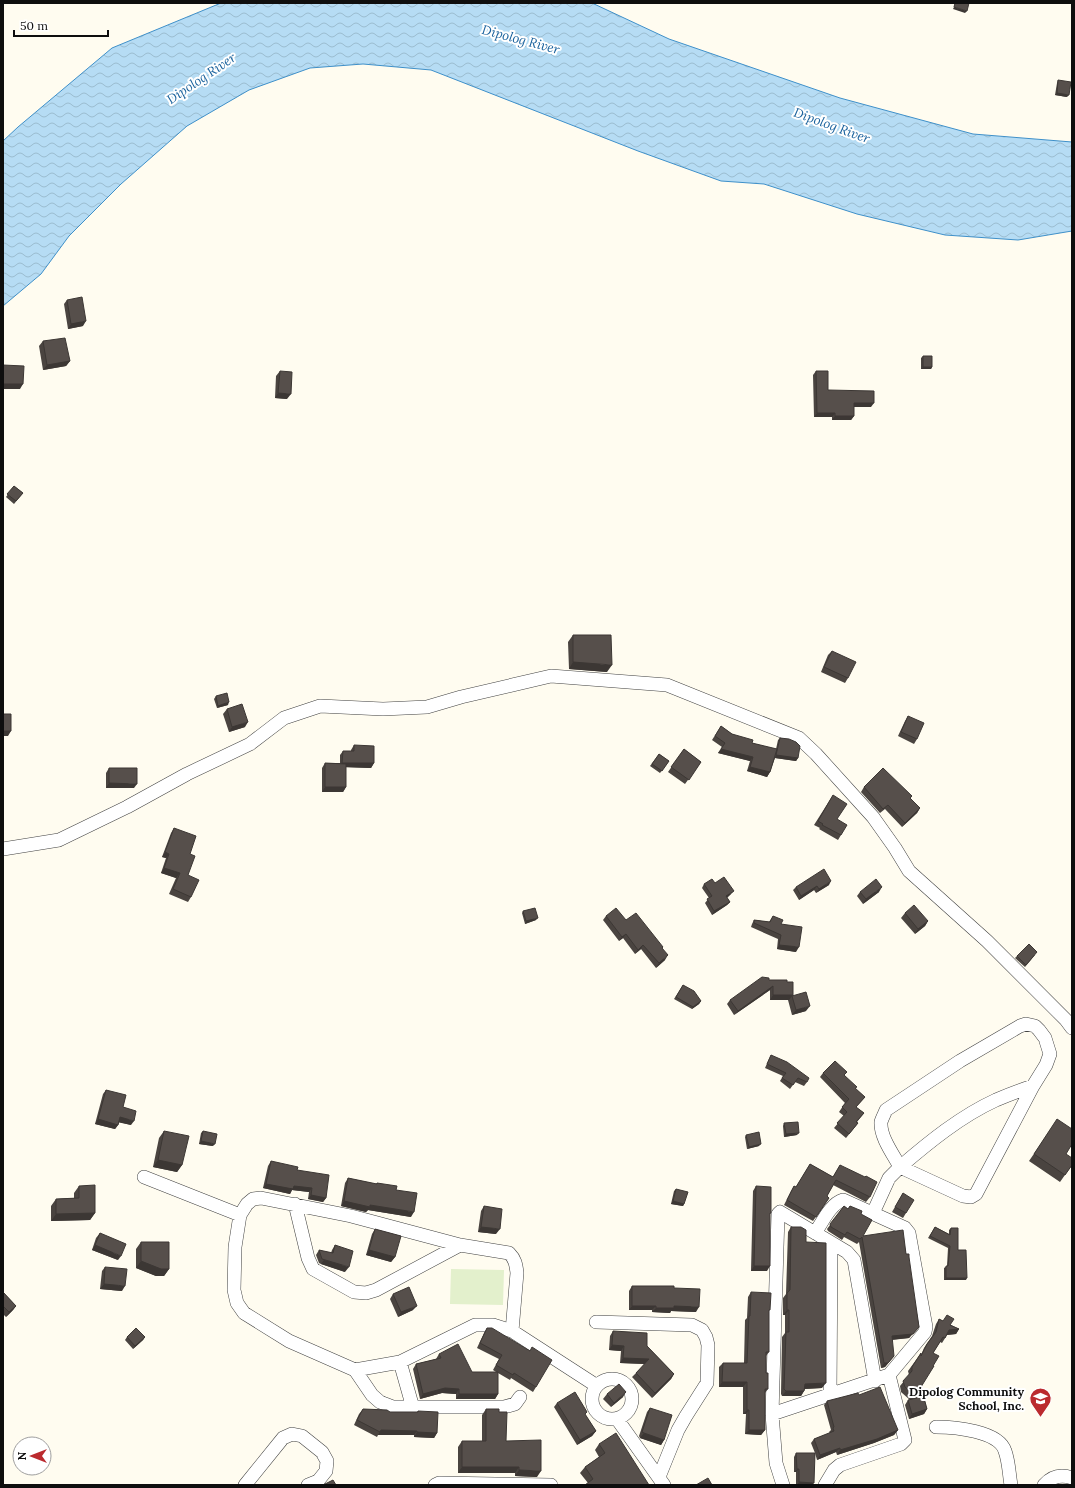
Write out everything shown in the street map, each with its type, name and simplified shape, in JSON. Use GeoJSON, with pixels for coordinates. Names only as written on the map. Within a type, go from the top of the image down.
{"type":"FeatureCollection","features":[{"type":"Feature","properties":{"kind":"street"},"geometry":{"type":"LineString","coordinates":[[3,849],[59,840],[127,807],[187,774],[250,744],[284,718],[320,706],[383,709],[427,707],[461,697],[551,676],[667,685],[799,738],[816,754],[873,817],[909,871],[987,941],[1066,1020],[1072,1028]]}},
{"type":"Feature","properties":{"kind":"street"},"geometry":{"type":"LineString","coordinates":[[1026,1024],[1034,1026],[1045,1038],[1050,1054],[1046,1065],[976,1194],[971,1196],[963,1196],[900,1167],[882,1130],[881,1121],[886,1110],[960,1061],[1020,1026],[1026,1024]]}},
{"type":"Feature","properties":{"kind":"street"},"geometry":{"type":"LineString","coordinates":[[873,1213],[889,1178],[923,1147],[962,1119],[995,1100],[1034,1086]]}},
{"type":"Feature","properties":{"kind":"street"},"geometry":{"type":"LineString","coordinates":[[144,1177],[240,1215]]}},
{"type":"Feature","properties":{"kind":"street"},"geometry":{"type":"LineString","coordinates":[[512,1331],[517,1273],[514,1258],[508,1253],[460,1245],[351,1216],[261,1198],[253,1199],[247,1204],[240,1215],[236,1247],[234,1290],[237,1303],[244,1313],[289,1341],[355,1370],[372,1395],[380,1402],[393,1407],[413,1408],[504,1407],[515,1404],[520,1397]]}},
{"type":"Feature","properties":{"kind":"street"},"geometry":{"type":"LineString","coordinates":[[772,1414],[875,1381],[889,1375],[925,1332],[926,1327],[909,1233],[901,1225],[843,1200],[837,1202],[814,1233]]}},
{"type":"Feature","properties":{"kind":"street"},"geometry":{"type":"LineString","coordinates":[[295,1204],[308,1258],[313,1269],[354,1292],[366,1293],[376,1290],[460,1245]]}},
{"type":"Feature","properties":{"kind":"street"},"geometry":{"type":"LineString","coordinates":[[783,1485],[776,1463],[772,1414],[778,1214],[781,1212],[848,1252],[854,1260],[875,1381]]}},
{"type":"Feature","properties":{"kind":"street"},"geometry":{"type":"LineString","coordinates":[[830,1396],[831,1243]]}},
{"type":"Feature","properties":{"kind":"street"},"geometry":{"type":"LineString","coordinates":[[596,1322],[692,1325],[702,1330],[706,1337],[708,1345],[708,1378],[706,1388],[682,1423],[662,1481]]}},
{"type":"Feature","properties":{"kind":"street"},"geometry":{"type":"LineString","coordinates":[[355,1370],[400,1362],[475,1325],[493,1325],[512,1331],[597,1386]]}},
{"type":"Feature","properties":{"kind":"street"},"geometry":{"type":"LineString","coordinates":[[400,1362],[413,1408]]}},
{"type":"Feature","properties":{"kind":"street"},"geometry":{"type":"LineString","coordinates":[[825,1485],[834,1470],[840,1465],[905,1440],[889,1375]]}},
{"type":"Feature","properties":{"kind":"street"},"geometry":{"type":"LineString","coordinates":[[607,1379],[613,1379],[624,1383],[629,1388],[632,1398],[630,1409],[617,1419],[606,1418],[597,1412],[592,1402],[592,1396],[597,1386],[607,1379]]}},
{"type":"Feature","properties":{"kind":"street"},"geometry":{"type":"LineString","coordinates":[[617,1419],[662,1481]]}},
{"type":"Feature","properties":{"kind":"street"},"geometry":{"type":"LineString","coordinates":[[936,1427],[952,1427],[992,1436],[999,1441],[1005,1451],[1011,1485]]}},
{"type":"Feature","properties":{"kind":"street"},"geometry":{"type":"LineString","coordinates":[[246,1485],[282,1438],[292,1434],[302,1436],[322,1452],[327,1462],[326,1471],[318,1481],[308,1485]]}},
{"type":"Feature","properties":{"kind":"street"},"geometry":{"type":"LineString","coordinates":[[1044,1485],[1048,1480],[1055,1476],[1072,1478]]}},
{"type":"Feature","properties":{"kind":"street"},"geometry":{"type":"LineString","coordinates":[[435,1485],[439,1483],[551,1485]]}},
{"type":"Feature","properties":{"kind":"green space"},"geometry":{"type":"Polygon","coordinates":[[[451,1269],[504,1270],[503,1305],[450,1304],[451,1269]]]}},
{"type":"Feature","properties":{"kind":"water","name":"Dipolog River"},"geometry":{"type":"Polygon","coordinates":[[[221,3],[592,3],[669,39],[840,98],[973,134],[1072,142],[1072,231],[1018,240],[945,235],[857,214],[764,184],[721,181],[638,151],[431,70],[363,64],[310,68],[249,90],[187,126],[121,184],[69,236],[41,274],[3,306],[3,141],[112,48],[221,3]]]}},
{"type":"Feature","properties":{"kind":"building"},"geometry":{"type":"Polygon","coordinates":[[[955,3],[969,3],[967,11],[954,7],[955,3]]]}},
{"type":"Feature","properties":{"kind":"building"},"geometry":{"type":"Polygon","coordinates":[[[1058,80],[1071,82],[1069,95],[1057,93],[1058,80]]]}},
{"type":"Feature","properties":{"kind":"building"},"geometry":{"type":"Polygon","coordinates":[[[82,297],[86,321],[71,324],[67,300],[82,297]]]}},
{"type":"Feature","properties":{"kind":"building"},"geometry":{"type":"Polygon","coordinates":[[[65,338],[70,361],[47,365],[43,341],[65,338]]]}},
{"type":"Feature","properties":{"kind":"building"},"geometry":{"type":"Polygon","coordinates":[[[923,356],[932,356],[932,367],[923,367],[923,356]]]}},
{"type":"Feature","properties":{"kind":"building"},"geometry":{"type":"Polygon","coordinates":[[[3,365],[24,366],[23,384],[3,384],[3,365]]]}},
{"type":"Feature","properties":{"kind":"building"},"geometry":{"type":"Polygon","coordinates":[[[280,371],[292,372],[291,394],[278,393],[280,371]]]}},
{"type":"Feature","properties":{"kind":"building"},"geometry":{"type":"Polygon","coordinates":[[[816,371],[828,371],[828,390],[874,391],[874,403],[854,403],[854,416],[835,416],[835,413],[817,413],[816,371]]]}},
{"type":"Feature","properties":{"kind":"building"},"geometry":{"type":"Polygon","coordinates":[[[14,486],[23,493],[16,501],[7,494],[14,486]]]}},
{"type":"Feature","properties":{"kind":"building"},"geometry":{"type":"Polygon","coordinates":[[[573,635],[611,635],[612,665],[573,662],[573,635]]]}},
{"type":"Feature","properties":{"kind":"building"},"geometry":{"type":"Polygon","coordinates":[[[832,651],[856,662],[848,678],[824,667],[832,651]]]}},
{"type":"Feature","properties":{"kind":"building"},"geometry":{"type":"Polygon","coordinates":[[[227,693],[229,702],[218,706],[216,696],[227,693]]]}},
{"type":"Feature","properties":{"kind":"building"},"geometry":{"type":"Polygon","coordinates":[[[242,704],[248,722],[232,727],[227,709],[242,704]]]}},
{"type":"Feature","properties":{"kind":"building"},"geometry":{"type":"Polygon","coordinates":[[[3,714],[11,714],[11,731],[3,731],[3,714]]]}},
{"type":"Feature","properties":{"kind":"building"},"geometry":{"type":"Polygon","coordinates":[[[908,716],[924,723],[917,739],[901,732],[908,716]]]}},
{"type":"Feature","properties":{"kind":"building"},"geometry":{"type":"Polygon","coordinates":[[[721,726],[732,734],[753,740],[752,743],[777,749],[770,772],[750,767],[753,757],[721,749],[725,743],[715,736],[721,726]]]}},
{"type":"Feature","properties":{"kind":"building"},"geometry":{"type":"Polygon","coordinates":[[[780,738],[789,739],[796,742],[800,746],[798,758],[776,755],[780,738]]]}},
{"type":"Feature","properties":{"kind":"building"},"geometry":{"type":"Polygon","coordinates":[[[354,745],[374,746],[374,763],[342,763],[343,751],[354,751],[354,745]]]}},
{"type":"Feature","properties":{"kind":"building"},"geometry":{"type":"Polygon","coordinates":[[[684,749],[701,762],[689,780],[671,767],[684,749]]]}},
{"type":"Feature","properties":{"kind":"building"},"geometry":{"type":"Polygon","coordinates":[[[659,754],[669,761],[662,771],[652,764],[659,754]]]}},
{"type":"Feature","properties":{"kind":"building"},"geometry":{"type":"Polygon","coordinates":[[[325,763],[346,764],[346,787],[325,787],[325,763]]]}},
{"type":"Feature","properties":{"kind":"building"},"geometry":{"type":"Polygon","coordinates":[[[109,768],[137,768],[137,784],[109,783],[109,768]]]}},
{"type":"Feature","properties":{"kind":"building"},"geometry":{"type":"Polygon","coordinates":[[[883,768],[912,796],[910,798],[920,808],[905,823],[888,805],[883,809],[864,787],[883,768]]]}},
{"type":"Feature","properties":{"kind":"building"},"geometry":{"type":"Polygon","coordinates":[[[833,795],[847,804],[837,819],[847,825],[841,835],[822,825],[823,824],[818,821],[833,795]]]}},
{"type":"Feature","properties":{"kind":"building"},"geometry":{"type":"Polygon","coordinates":[[[174,828],[196,836],[190,854],[195,856],[188,875],[199,880],[191,897],[173,889],[180,873],[164,868],[169,854],[165,852],[174,828]]]}},
{"type":"Feature","properties":{"kind":"building"},"geometry":{"type":"Polygon","coordinates":[[[824,869],[831,881],[819,889],[817,886],[801,896],[796,887],[824,869]]]}},
{"type":"Feature","properties":{"kind":"building"},"geometry":{"type":"Polygon","coordinates":[[[724,877],[734,891],[726,896],[730,902],[714,911],[707,899],[712,896],[704,884],[712,879],[715,883],[724,877]]]}},
{"type":"Feature","properties":{"kind":"building"},"geometry":{"type":"Polygon","coordinates":[[[876,879],[882,887],[866,899],[860,892],[876,879]]]}},
{"type":"Feature","properties":{"kind":"building"},"geometry":{"type":"Polygon","coordinates":[[[914,905],[928,921],[918,929],[905,913],[914,905]]]}},
{"type":"Feature","properties":{"kind":"building"},"geometry":{"type":"Polygon","coordinates":[[[535,908],[538,918],[526,921],[523,911],[535,908]]]}},
{"type":"Feature","properties":{"kind":"building"},"geometry":{"type":"Polygon","coordinates":[[[616,908],[626,920],[636,913],[668,955],[659,963],[643,945],[638,950],[626,934],[622,937],[606,916],[616,908]]]}},
{"type":"Feature","properties":{"kind":"building"},"geometry":{"type":"Polygon","coordinates":[[[773,916],[783,920],[781,924],[802,927],[799,947],[779,945],[781,935],[754,923],[754,920],[770,922],[773,916]]]}},
{"type":"Feature","properties":{"kind":"building"},"geometry":{"type":"Polygon","coordinates":[[[1029,944],[1037,952],[1026,965],[1017,956],[1029,944]]]}},
{"type":"Feature","properties":{"kind":"building"},"geometry":{"type":"Polygon","coordinates":[[[762,977],[769,978],[769,980],[787,980],[787,982],[793,982],[793,995],[773,995],[773,986],[738,1011],[730,1000],[762,977]]]}},
{"type":"Feature","properties":{"kind":"building"},"geometry":{"type":"Polygon","coordinates":[[[683,985],[694,991],[701,1001],[693,1007],[676,997],[683,985]]]}},
{"type":"Feature","properties":{"kind":"building"},"geometry":{"type":"Polygon","coordinates":[[[806,992],[810,1006],[796,1010],[792,996],[806,992]]]}},
{"type":"Feature","properties":{"kind":"building"},"geometry":{"type":"Polygon","coordinates":[[[771,1055],[787,1062],[809,1078],[807,1082],[798,1078],[793,1085],[782,1078],[786,1073],[767,1064],[771,1055]]]}},
{"type":"Feature","properties":{"kind":"building"},"geometry":{"type":"Polygon","coordinates":[[[835,1061],[847,1072],[844,1075],[865,1097],[856,1107],[864,1113],[856,1122],[858,1123],[849,1134],[837,1123],[847,1112],[842,1107],[849,1099],[823,1073],[835,1061]]]}},
{"type":"Feature","properties":{"kind":"building"},"geometry":{"type":"Polygon","coordinates":[[[106,1090],[126,1095],[123,1107],[136,1111],[134,1121],[120,1117],[118,1125],[98,1119],[106,1090]]]}},
{"type":"Feature","properties":{"kind":"building"},"geometry":{"type":"Polygon","coordinates":[[[1057,1119],[1072,1129],[1072,1144],[1066,1154],[1072,1158],[1072,1165],[1065,1175],[1034,1154],[1057,1119]]]}},
{"type":"Feature","properties":{"kind":"building"},"geometry":{"type":"Polygon","coordinates":[[[798,1122],[799,1133],[786,1134],[784,1123],[798,1122]]]}},
{"type":"Feature","properties":{"kind":"building"},"geometry":{"type":"Polygon","coordinates":[[[164,1131],[189,1136],[182,1165],[158,1160],[164,1131]]]}},
{"type":"Feature","properties":{"kind":"building"},"geometry":{"type":"Polygon","coordinates":[[[203,1131],[217,1134],[215,1144],[201,1141],[203,1131]]]}},
{"type":"Feature","properties":{"kind":"building"},"geometry":{"type":"Polygon","coordinates":[[[759,1132],[761,1144],[749,1147],[746,1135],[759,1132]]]}},
{"type":"Feature","properties":{"kind":"building"},"geometry":{"type":"Polygon","coordinates":[[[271,1161],[298,1167],[297,1170],[329,1175],[326,1198],[311,1195],[312,1188],[294,1186],[293,1189],[266,1184],[271,1161]]]}},
{"type":"Feature","properties":{"kind":"building"},"geometry":{"type":"Polygon","coordinates":[[[810,1164],[833,1177],[840,1165],[877,1182],[870,1197],[836,1180],[827,1196],[829,1198],[816,1217],[787,1200],[794,1186],[796,1187],[810,1164]]]}},
{"type":"Feature","properties":{"kind":"building"},"geometry":{"type":"Polygon","coordinates":[[[348,1178],[377,1184],[397,1186],[396,1190],[417,1193],[414,1212],[370,1205],[370,1207],[344,1201],[348,1178]]]}},
{"type":"Feature","properties":{"kind":"building"},"geometry":{"type":"Polygon","coordinates":[[[95,1185],[95,1213],[56,1214],[56,1199],[79,1198],[79,1186],[95,1185]]]}},
{"type":"Feature","properties":{"kind":"building"},"geometry":{"type":"Polygon","coordinates":[[[756,1186],[771,1187],[770,1266],[754,1266],[756,1186]]]}},
{"type":"Feature","properties":{"kind":"building"},"geometry":{"type":"Polygon","coordinates":[[[676,1189],[688,1192],[684,1204],[673,1201],[676,1189]]]}},
{"type":"Feature","properties":{"kind":"building"},"geometry":{"type":"Polygon","coordinates":[[[903,1193],[914,1200],[906,1213],[895,1207],[903,1193]]]}},
{"type":"Feature","properties":{"kind":"building"},"geometry":{"type":"Polygon","coordinates":[[[484,1206],[502,1209],[500,1229],[481,1227],[484,1206]]]}},
{"type":"Feature","properties":{"kind":"building"},"geometry":{"type":"Polygon","coordinates":[[[844,1206],[848,1209],[850,1206],[862,1211],[861,1214],[872,1220],[863,1236],[903,1230],[906,1254],[909,1254],[919,1327],[913,1334],[892,1336],[894,1356],[888,1363],[884,1363],[862,1237],[860,1239],[847,1232],[845,1235],[831,1227],[830,1224],[844,1206]]]}},
{"type":"Feature","properties":{"kind":"building"},"geometry":{"type":"Polygon","coordinates":[[[791,1227],[801,1227],[806,1230],[806,1242],[826,1243],[826,1383],[805,1384],[804,1391],[786,1391],[784,1389],[786,1332],[789,1332],[787,1293],[790,1290],[791,1227]]]}},
{"type":"Feature","properties":{"kind":"building"},"geometry":{"type":"Polygon","coordinates":[[[935,1227],[950,1235],[951,1228],[958,1228],[958,1250],[966,1250],[967,1278],[946,1278],[946,1266],[948,1266],[950,1246],[930,1236],[935,1227]]]}},
{"type":"Feature","properties":{"kind":"building"},"geometry":{"type":"Polygon","coordinates":[[[375,1229],[401,1236],[395,1257],[369,1250],[375,1229]]]}},
{"type":"Feature","properties":{"kind":"building"},"geometry":{"type":"Polygon","coordinates":[[[100,1233],[126,1244],[121,1256],[95,1245],[100,1233]]]}},
{"type":"Feature","properties":{"kind":"building"},"geometry":{"type":"Polygon","coordinates":[[[141,1242],[169,1242],[169,1269],[161,1269],[141,1261],[141,1242]]]}},
{"type":"Feature","properties":{"kind":"building"},"geometry":{"type":"Polygon","coordinates":[[[335,1245],[353,1251],[349,1267],[322,1259],[319,1250],[333,1253],[335,1245]]]}},
{"type":"Feature","properties":{"kind":"building"},"geometry":{"type":"Polygon","coordinates":[[[105,1267],[127,1269],[125,1286],[104,1284],[105,1267]]]}},
{"type":"Feature","properties":{"kind":"building"},"geometry":{"type":"Polygon","coordinates":[[[632,1286],[674,1286],[674,1288],[700,1289],[699,1307],[674,1306],[674,1308],[656,1308],[656,1306],[632,1306],[632,1286]]]}},
{"type":"Feature","properties":{"kind":"building"},"geometry":{"type":"Polygon","coordinates":[[[409,1287],[417,1306],[401,1312],[393,1294],[409,1287]]]}},
{"type":"Feature","properties":{"kind":"building"},"geometry":{"type":"Polygon","coordinates":[[[3,1292],[16,1306],[9,1312],[3,1306],[3,1292]]]}},
{"type":"Feature","properties":{"kind":"building"},"geometry":{"type":"Polygon","coordinates":[[[751,1292],[771,1293],[769,1310],[769,1352],[766,1352],[768,1389],[765,1389],[765,1430],[749,1430],[747,1382],[722,1382],[723,1363],[747,1363],[751,1292]]]}},
{"type":"Feature","properties":{"kind":"building"},"geometry":{"type":"Polygon","coordinates":[[[947,1315],[954,1319],[950,1325],[959,1329],[949,1330],[945,1338],[943,1337],[933,1353],[939,1356],[921,1387],[927,1409],[912,1414],[908,1400],[917,1398],[905,1387],[903,1381],[912,1371],[912,1367],[921,1353],[921,1356],[927,1344],[936,1332],[939,1319],[943,1321],[947,1315]]]}},
{"type":"Feature","properties":{"kind":"building"},"geometry":{"type":"Polygon","coordinates":[[[136,1328],[145,1337],[135,1346],[127,1337],[136,1328]]]}},
{"type":"Feature","properties":{"kind":"building"},"geometry":{"type":"Polygon","coordinates":[[[487,1328],[492,1328],[530,1351],[532,1347],[552,1360],[536,1387],[514,1373],[513,1375],[496,1365],[502,1355],[480,1343],[487,1328]]]}},
{"type":"Feature","properties":{"kind":"building"},"geometry":{"type":"Polygon","coordinates":[[[613,1331],[647,1333],[647,1346],[674,1374],[655,1393],[636,1373],[649,1359],[623,1358],[624,1346],[612,1345],[613,1331]]]}},
{"type":"Feature","properties":{"kind":"building"},"geometry":{"type":"Polygon","coordinates":[[[458,1344],[472,1372],[498,1372],[498,1394],[459,1394],[459,1389],[445,1388],[423,1394],[416,1364],[441,1358],[439,1354],[458,1344]]]}},
{"type":"Feature","properties":{"kind":"building"},"geometry":{"type":"Polygon","coordinates":[[[619,1384],[626,1392],[614,1403],[607,1394],[619,1384]]]}},
{"type":"Feature","properties":{"kind":"building"},"geometry":{"type":"Polygon","coordinates":[[[880,1387],[898,1430],[877,1439],[840,1450],[840,1448],[820,1455],[814,1439],[834,1431],[827,1401],[858,1393],[859,1395],[880,1387]]]}},
{"type":"Feature","properties":{"kind":"building"},"geometry":{"type":"Polygon","coordinates":[[[575,1392],[587,1412],[585,1414],[596,1431],[580,1440],[557,1403],[575,1392]]]}},
{"type":"Feature","properties":{"kind":"building"},"geometry":{"type":"Polygon","coordinates":[[[650,1408],[672,1415],[664,1440],[642,1432],[650,1408]]]}},
{"type":"Feature","properties":{"kind":"building"},"geometry":{"type":"Polygon","coordinates":[[[363,1409],[387,1410],[390,1412],[438,1412],[437,1433],[381,1430],[380,1432],[357,1420],[363,1409]]]}},
{"type":"Feature","properties":{"kind":"building"},"geometry":{"type":"Polygon","coordinates":[[[486,1409],[499,1409],[499,1412],[507,1412],[506,1441],[541,1440],[541,1471],[519,1470],[519,1467],[462,1467],[462,1441],[486,1441],[486,1409]]]}},
{"type":"Feature","properties":{"kind":"building"},"geometry":{"type":"Polygon","coordinates":[[[616,1433],[649,1485],[585,1485],[593,1479],[585,1467],[605,1453],[599,1444],[616,1433]]]}},
{"type":"Feature","properties":{"kind":"building"},"geometry":{"type":"Polygon","coordinates":[[[796,1453],[815,1453],[814,1483],[799,1482],[799,1469],[797,1469],[796,1453]]]}},
{"type":"Feature","properties":{"kind":"building"},"geometry":{"type":"Polygon","coordinates":[[[708,1478],[712,1485],[696,1485],[708,1478]]]}},
{"type":"Feature","properties":{"kind":"building"},"geometry":{"type":"Polygon","coordinates":[[[333,1480],[336,1485],[323,1485],[333,1480]]]}},
{"type":"Feature","properties":{"kind":"place","name":"Dipolog Community School, Inc."},"geometry":{"type":"Point","coordinates":[1040,1418]}}]}
